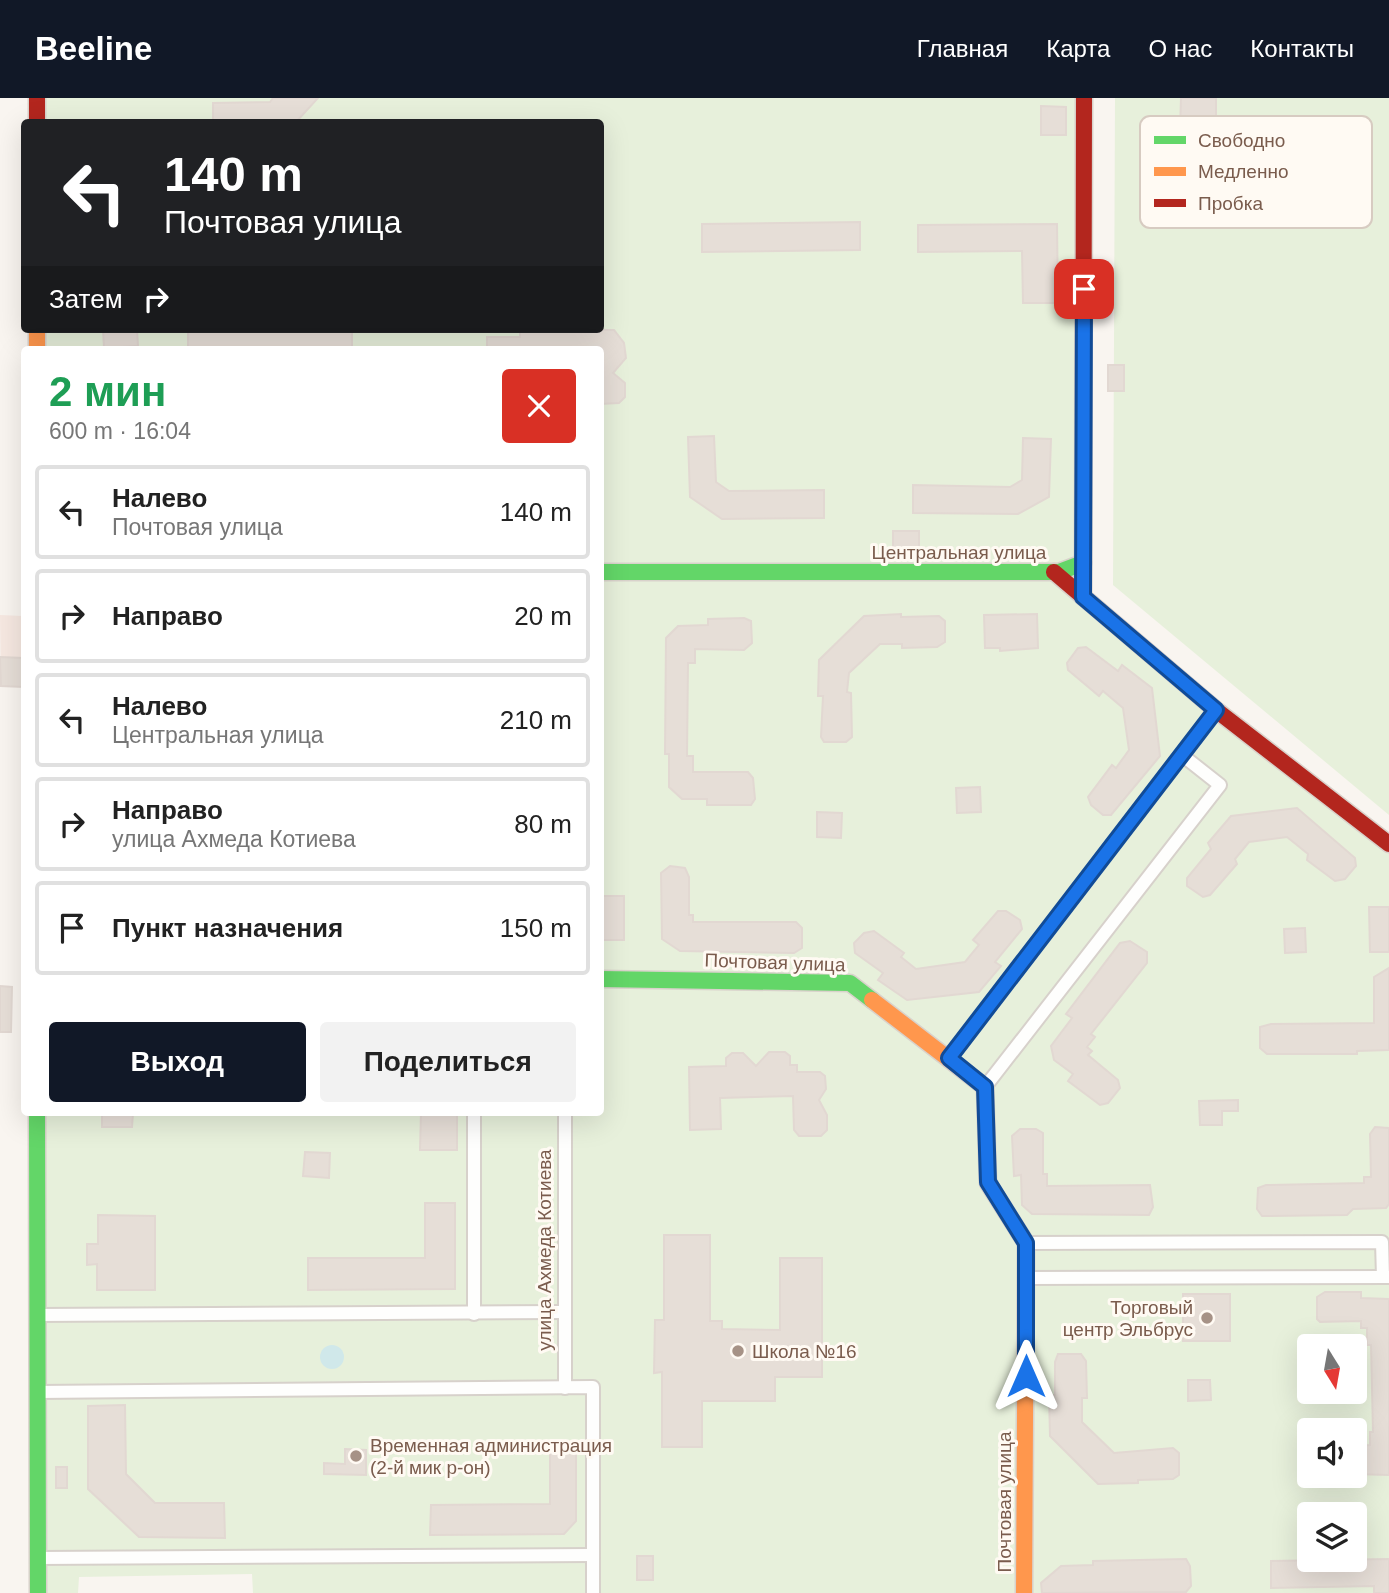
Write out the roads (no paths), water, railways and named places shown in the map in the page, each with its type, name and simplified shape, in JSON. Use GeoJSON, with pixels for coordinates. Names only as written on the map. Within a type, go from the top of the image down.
{"type":"FeatureCollection","features":[{"type":"Feature","properties":{"kind":"street"},"geometry":{"type":"LineString","coordinates":[[37,98],[37,119]]}},
{"type":"Feature","properties":{"kind":"street"},"geometry":{"type":"LineString","coordinates":[[1083,597],[1084,98]]}},
{"type":"Feature","properties":{"kind":"street"},"geometry":{"type":"LineString","coordinates":[[1054,572],[1071,570],[1083,563]]}},
{"type":"Feature","properties":{"kind":"street","name":"Центральная улица"},"geometry":{"type":"LineString","coordinates":[[604,572],[1054,572],[1216,710],[1389,844]]}},
{"type":"Feature","properties":{"kind":"street"},"geometry":{"type":"LineString","coordinates":[[949,1058],[1216,710]]}},
{"type":"Feature","properties":{"kind":"street"},"geometry":{"type":"LineString","coordinates":[[1026,1279],[1386,1277],[1382,1242],[1026,1243],[988,1182],[985,1087],[1220,785],[1182,755]]}},
{"type":"Feature","properties":{"kind":"street","name":"Почтовая улица"},"geometry":{"type":"LineString","coordinates":[[604,979],[850,983],[985,1087]]}},
{"type":"Feature","properties":{"kind":"street"},"geometry":{"type":"LineString","coordinates":[[37,1116],[38,1593]]}},
{"type":"Feature","properties":{"kind":"street"},"geometry":{"type":"LineString","coordinates":[[474,1116],[474,1314]]}},
{"type":"Feature","properties":{"kind":"street","name":"улица Ахмеда Котиева"},"geometry":{"type":"LineString","coordinates":[[565,1116],[565,1388]]}},
{"type":"Feature","properties":{"kind":"street","name":"Почтовая улица"},"geometry":{"type":"LineString","coordinates":[[1024,1593],[1026,1243]]}},
{"type":"Feature","properties":{"kind":"street"},"geometry":{"type":"LineString","coordinates":[[37,1315],[565,1312]]}},
{"type":"Feature","properties":{"kind":"street"},"geometry":{"type":"LineString","coordinates":[[37,1392],[593,1387],[593,1593]]}},
{"type":"Feature","properties":{"kind":"street"},"geometry":{"type":"LineString","coordinates":[[37,1558],[593,1555]]}},
{"type":"Feature","properties":{"kind":"water"},"geometry":{"type":"Polygon","coordinates":[[[332,1345],[341,1348],[344,1357],[341,1366],[332,1369],[323,1366],[320,1357],[323,1348],[332,1345]]]}},
{"type":"Feature","properties":{"kind":"place","name":"Торговый центр Эльбрус"},"geometry":{"type":"Point","coordinates":[1207,1318]}},
{"type":"Feature","properties":{"kind":"place","name":"Школа №16"},"geometry":{"type":"Point","coordinates":[738,1351]}},
{"type":"Feature","properties":{"kind":"place","name":"Временная администрация (2-й мик р-он)"},"geometry":{"type":"Point","coordinates":[356,1456]}}]}
